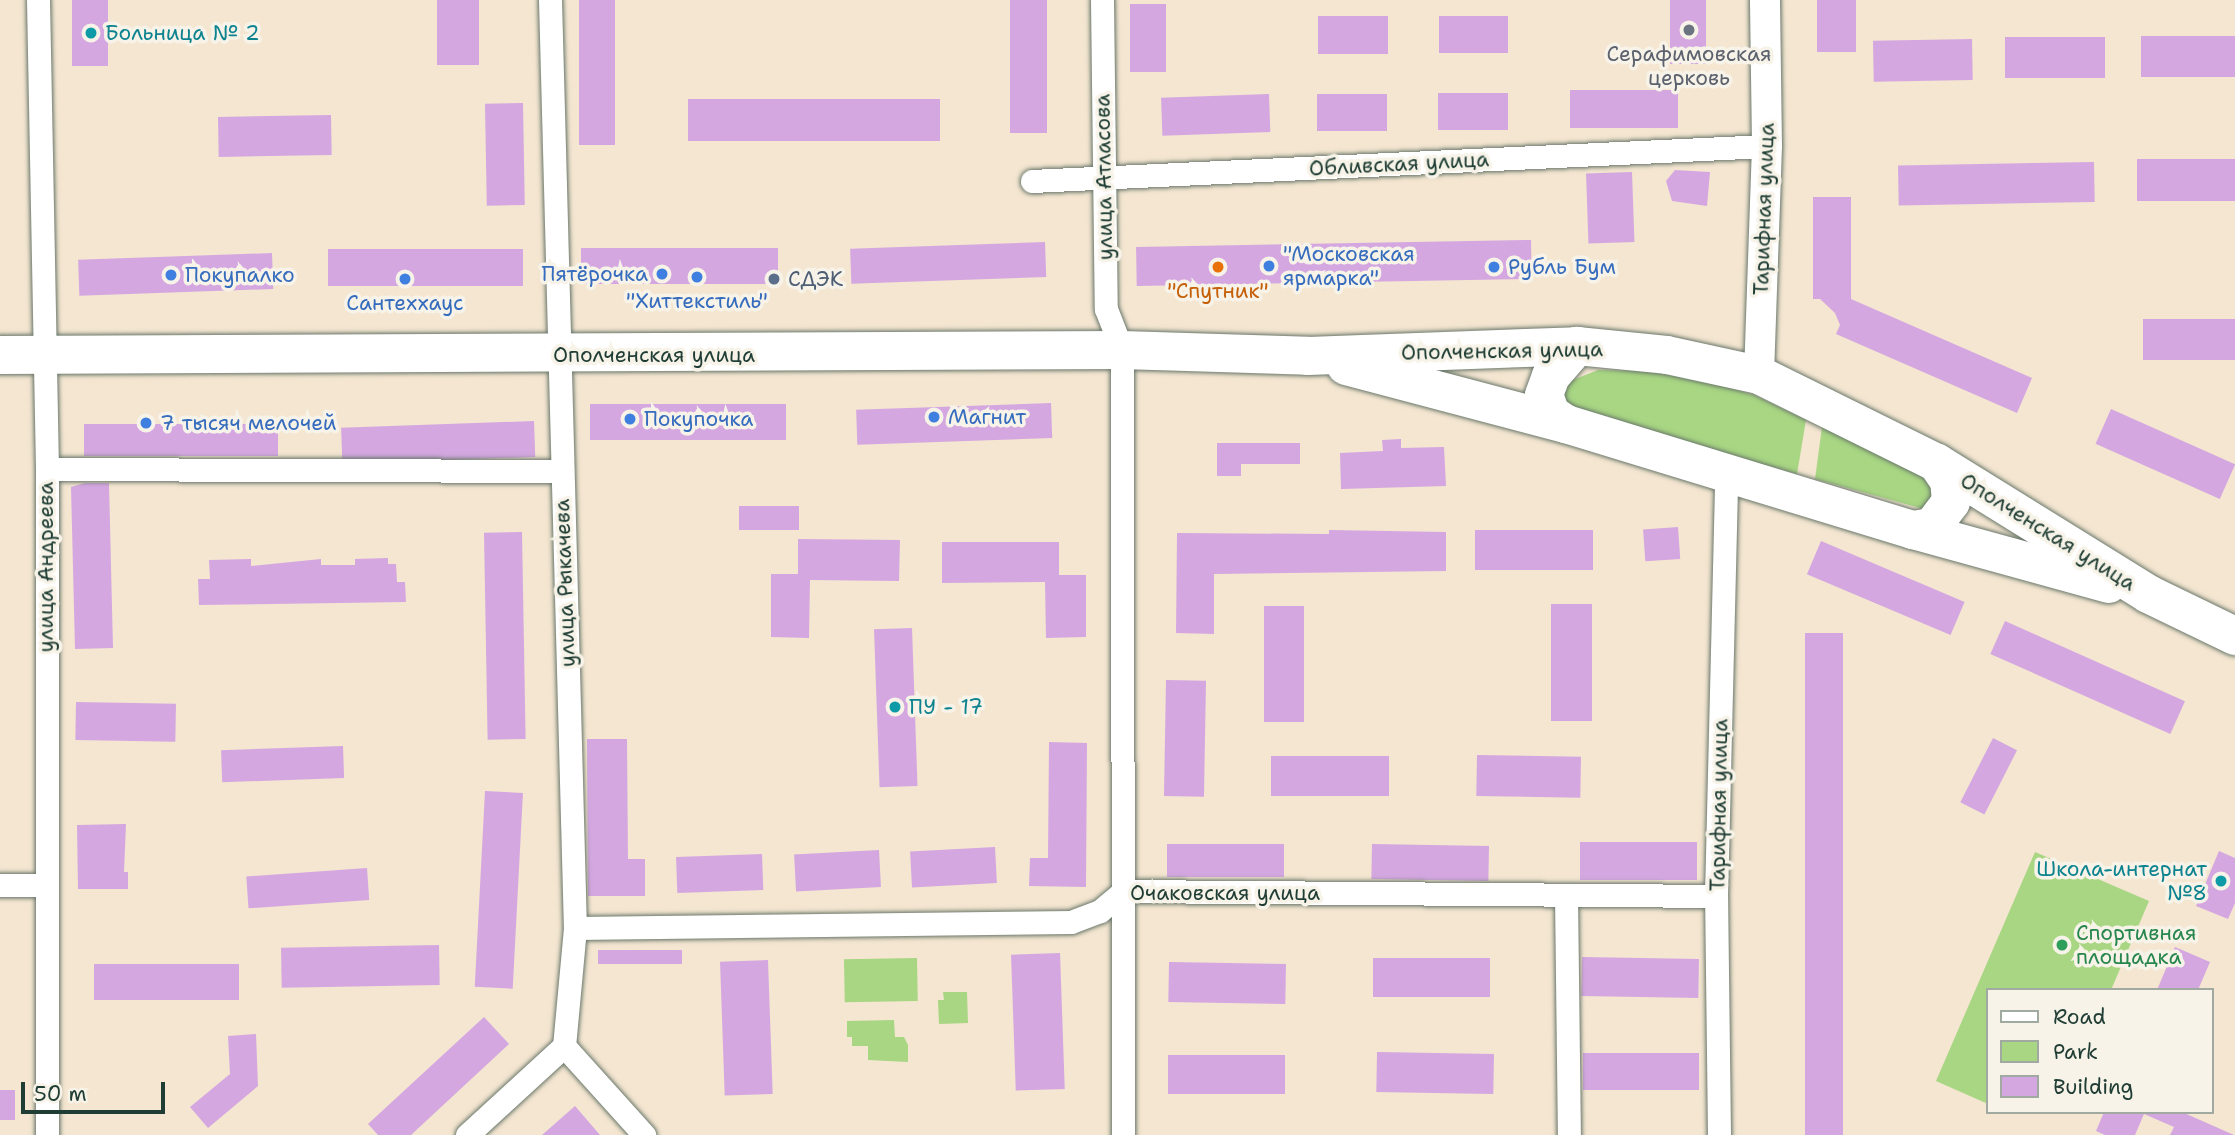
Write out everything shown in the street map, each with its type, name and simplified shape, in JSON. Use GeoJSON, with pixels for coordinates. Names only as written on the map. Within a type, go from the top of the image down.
{"type":"FeatureCollection","features":[{"type":"Feature","properties":{"kind":"highway","name":"Ополченская улица"},"geometry":{"type":"LineString","coordinates":[[0,355],[558,356],[1122,350],[1308,356],[1577,346],[1667,355],[1759,375],[1937,463],[2148,594]]}},
{"type":"Feature","properties":{"kind":"highway"},"geometry":{"type":"LineString","coordinates":[[1566,424],[1551,414],[1544,395],[1551,376],[1577,346]]}},
{"type":"Feature","properties":{"kind":"highway","name":"Ополченская улица"},"geometry":{"type":"LineString","coordinates":[[1308,356],[1566,424],[1913,530],[2148,594]]}},
{"type":"Feature","properties":{"kind":"highway"},"geometry":{"type":"LineString","coordinates":[[1913,530],[1932,527],[1951,502],[1949,481],[1937,463]]}},
{"type":"Feature","properties":{"kind":"highway"},"geometry":{"type":"LineString","coordinates":[[2148,594],[2235,636]]}},
{"type":"Feature","properties":{"kind":"street","name":"улица Андреева"},"geometry":{"type":"LineString","coordinates":[[38,0],[47,469],[44,885],[47,1135]]}},
{"type":"Feature","properties":{"kind":"street","name":"улица Рыкачева"},"geometry":{"type":"LineString","coordinates":[[550,0],[575,928],[564,1046]]}},
{"type":"Feature","properties":{"kind":"street","name":"улица Атласова"},"geometry":{"type":"LineString","coordinates":[[1102,0],[1106,309],[1122,350]]}},
{"type":"Feature","properties":{"kind":"street","name":"Тарифная улица"},"geometry":{"type":"LineString","coordinates":[[1759,375],[1767,146],[1765,0]]}},
{"type":"Feature","properties":{"kind":"street","name":"Обливская улица"},"geometry":{"type":"LineString","coordinates":[[1032,181],[1767,146]]}},
{"type":"Feature","properties":{"kind":"street"},"geometry":{"type":"LineString","coordinates":[[1122,350],[1124,1135]]}},
{"type":"Feature","properties":{"kind":"street"},"geometry":{"type":"LineString","coordinates":[[47,469],[562,471]]}},
{"type":"Feature","properties":{"kind":"street","name":"Тарифная улица"},"geometry":{"type":"LineString","coordinates":[[1719,1135],[1716,896],[1726,475]]}},
{"type":"Feature","properties":{"kind":"street"},"geometry":{"type":"LineString","coordinates":[[0,885],[44,885]]}},
{"type":"Feature","properties":{"kind":"street","name":"Очаковская улица"},"geometry":{"type":"LineString","coordinates":[[575,928],[1071,922],[1100,911],[1124,891],[1716,896]]}},
{"type":"Feature","properties":{"kind":"street"},"geometry":{"type":"LineString","coordinates":[[1566,895],[1569,1135]]}},
{"type":"Feature","properties":{"kind":"street"},"geometry":{"type":"LineString","coordinates":[[467,1135],[564,1046],[644,1135]]}},
{"type":"Feature","properties":{"kind":"green space"},"geometry":{"type":"Polygon","coordinates":[[[1598,370],[1644,371],[1710,382],[1754,395],[1806,420],[1797,474],[1573,410],[1562,402],[1568,382],[1598,370]]]}},
{"type":"Feature","properties":{"kind":"green space"},"geometry":{"type":"Polygon","coordinates":[[[1822,427],[1935,480],[1931,511],[1815,479],[1822,427]]]}},
{"type":"Feature","properties":{"kind":"green space","name":"Спортивная площадка"},"geometry":{"type":"Polygon","coordinates":[[[2035,852],[2149,901],[2112,988],[1986,988],[1986,1103],[1936,1081],[2035,852]]]}},
{"type":"Feature","properties":{"kind":"green space"},"geometry":{"type":"Polygon","coordinates":[[[917,958],[918,1001],[845,1002],[844,959],[917,958]]]}},
{"type":"Feature","properties":{"kind":"green space"},"geometry":{"type":"Polygon","coordinates":[[[943,992],[967,992],[968,1023],[939,1024],[938,1000],[944,1000],[943,992]]]}},
{"type":"Feature","properties":{"kind":"green space"},"geometry":{"type":"Polygon","coordinates":[[[894,1020],[895,1037],[904,1037],[908,1045],[908,1062],[868,1060],[868,1046],[852,1046],[852,1037],[847,1037],[847,1021],[894,1020]]]}},
{"type":"Feature","properties":{"kind":"building","name":"Больница № 2"},"geometry":{"type":"Polygon","coordinates":[[[72,0],[108,0],[108,66],[72,66],[72,0]]]}},
{"type":"Feature","properties":{"kind":"building"},"geometry":{"type":"Polygon","coordinates":[[[437,0],[479,0],[479,65],[437,65],[437,0]]]}},
{"type":"Feature","properties":{"kind":"building"},"geometry":{"type":"Polygon","coordinates":[[[579,0],[615,0],[615,145],[579,145],[579,0]]]}},
{"type":"Feature","properties":{"kind":"building"},"geometry":{"type":"Polygon","coordinates":[[[1010,0],[1047,0],[1047,133],[1010,133],[1010,0]]]}},
{"type":"Feature","properties":{"kind":"building"},"geometry":{"type":"Polygon","coordinates":[[[1670,0],[1706,0],[1706,64],[1670,64],[1670,0]]]}},
{"type":"Feature","properties":{"kind":"building"},"geometry":{"type":"Polygon","coordinates":[[[1817,0],[1856,0],[1856,52],[1817,52],[1817,0]]]}},
{"type":"Feature","properties":{"kind":"building"},"geometry":{"type":"Polygon","coordinates":[[[1130,4],[1166,4],[1166,72],[1130,72],[1130,4]]]}},
{"type":"Feature","properties":{"kind":"building"},"geometry":{"type":"Polygon","coordinates":[[[1318,16],[1388,16],[1388,54],[1318,54],[1318,16]]]}},
{"type":"Feature","properties":{"kind":"building"},"geometry":{"type":"Polygon","coordinates":[[[1439,16],[1508,16],[1508,53],[1439,53],[1439,16]]]}},
{"type":"Feature","properties":{"kind":"building"},"geometry":{"type":"Polygon","coordinates":[[[2141,36],[2235,36],[2235,77],[2141,77],[2141,36]]]}},
{"type":"Feature","properties":{"kind":"building"},"geometry":{"type":"Polygon","coordinates":[[[2005,37],[2105,37],[2105,78],[2005,78],[2005,37]]]}},
{"type":"Feature","properties":{"kind":"building"},"geometry":{"type":"Polygon","coordinates":[[[1972,39],[1973,80],[1874,82],[1873,41],[1972,39]]]}},
{"type":"Feature","properties":{"kind":"building"},"geometry":{"type":"Polygon","coordinates":[[[1570,90],[1678,90],[1678,128],[1570,128],[1570,90]]]}},
{"type":"Feature","properties":{"kind":"building"},"geometry":{"type":"Polygon","coordinates":[[[1438,93],[1508,93],[1508,130],[1438,130],[1438,93]]]}},
{"type":"Feature","properties":{"kind":"building"},"geometry":{"type":"Polygon","coordinates":[[[1269,94],[1270,132],[1162,136],[1161,98],[1269,94]]]}},
{"type":"Feature","properties":{"kind":"building"},"geometry":{"type":"Polygon","coordinates":[[[1317,94],[1387,94],[1387,131],[1317,131],[1317,94]]]}},
{"type":"Feature","properties":{"kind":"building"},"geometry":{"type":"Polygon","coordinates":[[[688,99],[940,99],[940,141],[688,141],[688,99]]]}},
{"type":"Feature","properties":{"kind":"building"},"geometry":{"type":"Polygon","coordinates":[[[523,103],[525,205],[487,206],[485,104],[523,103]]]}},
{"type":"Feature","properties":{"kind":"building"},"geometry":{"type":"Polygon","coordinates":[[[331,115],[332,155],[219,157],[218,117],[331,115]]]}},
{"type":"Feature","properties":{"kind":"building"},"geometry":{"type":"Polygon","coordinates":[[[2137,159],[2235,159],[2235,201],[2137,201],[2137,159]]]}},
{"type":"Feature","properties":{"kind":"building"},"geometry":{"type":"Polygon","coordinates":[[[2094,162],[2095,202],[1899,205],[1898,165],[2094,162]]]}},
{"type":"Feature","properties":{"kind":"building"},"geometry":{"type":"Polygon","coordinates":[[[1675,170],[1710,172],[1707,206],[1672,201],[1666,181],[1675,170]]]}},
{"type":"Feature","properties":{"kind":"building"},"geometry":{"type":"Polygon","coordinates":[[[1632,172],[1634,242],[1588,244],[1586,174],[1632,172]]]}},
{"type":"Feature","properties":{"kind":"building"},"geometry":{"type":"Polygon","coordinates":[[[1813,197],[1851,197],[1851,299],[2032,378],[2017,413],[1836,334],[1840,325],[1835,313],[1820,299],[1813,299],[1813,197]]]}},
{"type":"Feature","properties":{"kind":"building"},"geometry":{"type":"Polygon","coordinates":[[[1531,240],[1532,279],[1137,286],[1136,247],[1531,240]]]}},
{"type":"Feature","properties":{"kind":"building"},"geometry":{"type":"Polygon","coordinates":[[[1045,242],[1046,277],[851,284],[850,249],[1045,242]]]}},
{"type":"Feature","properties":{"kind":"building"},"geometry":{"type":"Polygon","coordinates":[[[581,248],[778,248],[778,284],[581,284],[581,248]]]}},
{"type":"Feature","properties":{"kind":"building"},"geometry":{"type":"Polygon","coordinates":[[[328,249],[523,249],[523,286],[328,286],[328,249]]]}},
{"type":"Feature","properties":{"kind":"building"},"geometry":{"type":"Polygon","coordinates":[[[272,253],[273,289],[79,296],[78,260],[272,253]]]}},
{"type":"Feature","properties":{"kind":"building"},"geometry":{"type":"Polygon","coordinates":[[[2143,319],[2235,319],[2235,360],[2143,360],[2143,319]]]}},
{"type":"Feature","properties":{"kind":"building"},"geometry":{"type":"Polygon","coordinates":[[[1051,403],[1052,438],[857,445],[856,410],[1051,403]]]}},
{"type":"Feature","properties":{"kind":"building"},"geometry":{"type":"Polygon","coordinates":[[[590,404],[786,404],[786,440],[590,440],[590,404]]]}},
{"type":"Feature","properties":{"kind":"building"},"geometry":{"type":"Polygon","coordinates":[[[2111,409],[2235,464],[2220,499],[2096,444],[2111,409]]]}},
{"type":"Feature","properties":{"kind":"building"},"geometry":{"type":"Polygon","coordinates":[[[534,421],[535,457],[342,464],[341,428],[534,421]]]}},
{"type":"Feature","properties":{"kind":"building"},"geometry":{"type":"Polygon","coordinates":[[[84,424],[278,424],[278,456],[84,456],[84,424]]]}},
{"type":"Feature","properties":{"kind":"building"},"geometry":{"type":"Polygon","coordinates":[[[1401,439],[1401,448],[1444,447],[1446,486],[1341,489],[1340,453],[1383,451],[1382,440],[1401,439]]]}},
{"type":"Feature","properties":{"kind":"building"},"geometry":{"type":"Polygon","coordinates":[[[1217,443],[1300,443],[1300,464],[1241,464],[1241,476],[1217,476],[1217,443]]]}},
{"type":"Feature","properties":{"kind":"building"},"geometry":{"type":"Polygon","coordinates":[[[85,483],[109,483],[113,648],[75,649],[71,487],[85,483]]]}},
{"type":"Feature","properties":{"kind":"building"},"geometry":{"type":"Polygon","coordinates":[[[739,506],[799,506],[799,530],[739,530],[739,506]]]}},
{"type":"Feature","properties":{"kind":"building"},"geometry":{"type":"Polygon","coordinates":[[[1678,527],[1680,559],[1645,561],[1643,529],[1678,527]]]}},
{"type":"Feature","properties":{"kind":"building"},"geometry":{"type":"Polygon","coordinates":[[[1329,530],[1446,532],[1446,571],[1214,574],[1214,634],[1176,633],[1177,533],[1329,534],[1329,530]]]}},
{"type":"Feature","properties":{"kind":"building"},"geometry":{"type":"Polygon","coordinates":[[[1475,530],[1593,530],[1593,570],[1475,570],[1475,530]]]}},
{"type":"Feature","properties":{"kind":"building"},"geometry":{"type":"Polygon","coordinates":[[[522,532],[526,739],[488,740],[484,533],[522,532]]]}},
{"type":"Feature","properties":{"kind":"building"},"geometry":{"type":"Polygon","coordinates":[[[798,539],[900,540],[899,581],[810,580],[809,638],[771,637],[771,574],[798,574],[798,539]]]}},
{"type":"Feature","properties":{"kind":"building"},"geometry":{"type":"Polygon","coordinates":[[[1821,541],[1965,602],[1951,635],[1807,574],[1821,541]]]}},
{"type":"Feature","properties":{"kind":"building"},"geometry":{"type":"Polygon","coordinates":[[[942,542],[1059,542],[1059,575],[1086,575],[1086,637],[1046,638],[1045,582],[942,583],[942,542]]]}},
{"type":"Feature","properties":{"kind":"building"},"geometry":{"type":"Polygon","coordinates":[[[388,558],[388,564],[396,564],[397,582],[405,582],[406,602],[199,605],[198,579],[210,579],[209,560],[251,559],[251,566],[321,559],[321,565],[355,565],[355,559],[388,558]]]}},
{"type":"Feature","properties":{"kind":"building"},"geometry":{"type":"Polygon","coordinates":[[[1551,604],[1592,604],[1592,721],[1551,721],[1551,604]]]}},
{"type":"Feature","properties":{"kind":"building"},"geometry":{"type":"Polygon","coordinates":[[[1264,606],[1304,606],[1304,722],[1264,722],[1264,606]]]}},
{"type":"Feature","properties":{"kind":"building"},"geometry":{"type":"Polygon","coordinates":[[[2005,621],[2185,701],[2170,734],[1990,654],[2005,621]]]}},
{"type":"Feature","properties":{"kind":"building","name":"ПУ - 17"},"geometry":{"type":"Polygon","coordinates":[[[912,628],[918,786],[880,787],[874,629],[912,628]]]}},
{"type":"Feature","properties":{"kind":"building"},"geometry":{"type":"Polygon","coordinates":[[[1805,633],[1843,633],[1843,1135],[1805,1135],[1805,633]]]}},
{"type":"Feature","properties":{"kind":"building"},"geometry":{"type":"Polygon","coordinates":[[[1166,680],[1206,681],[1204,797],[1164,796],[1166,680]]]}},
{"type":"Feature","properties":{"kind":"building"},"geometry":{"type":"Polygon","coordinates":[[[76,702],[176,704],[175,742],[75,740],[76,702]]]}},
{"type":"Feature","properties":{"kind":"building"},"geometry":{"type":"Polygon","coordinates":[[[1993,738],[2017,750],[1984,814],[1960,802],[1993,738]]]}},
{"type":"Feature","properties":{"kind":"building"},"geometry":{"type":"Polygon","coordinates":[[[587,739],[627,739],[628,859],[645,859],[645,896],[588,896],[587,739]]]}},
{"type":"Feature","properties":{"kind":"building"},"geometry":{"type":"Polygon","coordinates":[[[1049,742],[1087,743],[1086,887],[1029,886],[1030,858],[1048,858],[1049,742]]]}},
{"type":"Feature","properties":{"kind":"building"},"geometry":{"type":"Polygon","coordinates":[[[343,746],[344,778],[222,782],[221,750],[343,746]]]}},
{"type":"Feature","properties":{"kind":"building"},"geometry":{"type":"Polygon","coordinates":[[[1477,755],[1581,757],[1580,798],[1476,796],[1477,755]]]}},
{"type":"Feature","properties":{"kind":"building"},"geometry":{"type":"Polygon","coordinates":[[[1271,756],[1389,756],[1389,796],[1271,796],[1271,756]]]}},
{"type":"Feature","properties":{"kind":"building"},"geometry":{"type":"Polygon","coordinates":[[[485,791],[523,793],[513,989],[475,987],[485,791]]]}},
{"type":"Feature","properties":{"kind":"building"},"geometry":{"type":"Polygon","coordinates":[[[126,824],[124,872],[128,872],[128,889],[78,889],[77,825],[126,824]]]}},
{"type":"Feature","properties":{"kind":"building"},"geometry":{"type":"Polygon","coordinates":[[[1580,842],[1697,842],[1697,880],[1580,880],[1580,842]]]}},
{"type":"Feature","properties":{"kind":"building"},"geometry":{"type":"Polygon","coordinates":[[[1167,844],[1284,844],[1284,877],[1167,877],[1167,844]]]}},
{"type":"Feature","properties":{"kind":"building"},"geometry":{"type":"Polygon","coordinates":[[[1372,844],[1489,846],[1488,881],[1371,879],[1372,844]]]}},
{"type":"Feature","properties":{"kind":"building"},"geometry":{"type":"Polygon","coordinates":[[[995,847],[997,883],[912,887],[910,851],[995,847]]]}},
{"type":"Feature","properties":{"kind":"building"},"geometry":{"type":"Polygon","coordinates":[[[879,850],[881,887],[796,891],[794,854],[879,850]]]}},
{"type":"Feature","properties":{"kind":"building","name":"Школа-интернат №8"},"geometry":{"type":"Polygon","coordinates":[[[2219,851],[2235,858],[2235,903],[2228,919],[2196,906],[2219,851]]]}},
{"type":"Feature","properties":{"kind":"building"},"geometry":{"type":"Polygon","coordinates":[[[762,854],[763,890],[677,893],[676,857],[762,854]]]}},
{"type":"Feature","properties":{"kind":"building"},"geometry":{"type":"Polygon","coordinates":[[[367,868],[369,900],[249,908],[246,876],[367,868]]]}},
{"type":"Feature","properties":{"kind":"building"},"geometry":{"type":"Polygon","coordinates":[[[439,945],[440,985],[282,988],[281,948],[439,945]]]}},
{"type":"Feature","properties":{"kind":"building"},"geometry":{"type":"Polygon","coordinates":[[[2175,947],[2210,962],[2199,988],[2158,988],[2175,947]]]}},
{"type":"Feature","properties":{"kind":"building"},"geometry":{"type":"Polygon","coordinates":[[[598,950],[682,950],[682,964],[598,964],[598,950]]]}},
{"type":"Feature","properties":{"kind":"building"},"geometry":{"type":"Polygon","coordinates":[[[1060,953],[1065,1089],[1016,1091],[1011,955],[1060,953]]]}},
{"type":"Feature","properties":{"kind":"building"},"geometry":{"type":"Polygon","coordinates":[[[1582,957],[1699,959],[1698,998],[1581,996],[1582,957]]]}},
{"type":"Feature","properties":{"kind":"building"},"geometry":{"type":"Polygon","coordinates":[[[1373,958],[1490,958],[1490,997],[1373,997],[1373,958]]]}},
{"type":"Feature","properties":{"kind":"building"},"geometry":{"type":"Polygon","coordinates":[[[768,960],[773,1094],[725,1096],[720,962],[768,960]]]}},
{"type":"Feature","properties":{"kind":"building"},"geometry":{"type":"Polygon","coordinates":[[[1169,962],[1286,964],[1285,1004],[1168,1002],[1169,962]]]}},
{"type":"Feature","properties":{"kind":"building"},"geometry":{"type":"Polygon","coordinates":[[[94,964],[239,964],[239,1000],[94,1000],[94,964]]]}},
{"type":"Feature","properties":{"kind":"building"},"geometry":{"type":"Polygon","coordinates":[[[484,1017],[509,1044],[411,1135],[378,1135],[368,1124],[484,1017]]]}},
{"type":"Feature","properties":{"kind":"building"},"geometry":{"type":"Polygon","coordinates":[[[256,1034],[258,1086],[208,1128],[190,1107],[230,1074],[228,1036],[256,1034]]]}},
{"type":"Feature","properties":{"kind":"building"},"geometry":{"type":"Polygon","coordinates":[[[1377,1052],[1494,1054],[1493,1094],[1376,1092],[1377,1052]]]}},
{"type":"Feature","properties":{"kind":"building"},"geometry":{"type":"Polygon","coordinates":[[[1583,1053],[1699,1053],[1699,1090],[1583,1090],[1583,1053]]]}},
{"type":"Feature","properties":{"kind":"building"},"geometry":{"type":"Polygon","coordinates":[[[1168,1055],[1285,1055],[1285,1094],[1168,1094],[1168,1055]]]}},
{"type":"Feature","properties":{"kind":"building"},"geometry":{"type":"Polygon","coordinates":[[[0,1090],[15,1090],[15,1120],[0,1120],[0,1090]]]}},
{"type":"Feature","properties":{"kind":"building"},"geometry":{"type":"Polygon","coordinates":[[[575,1106],[600,1135],[542,1135],[575,1106]]]}},
{"type":"Feature","properties":{"kind":"building"},"geometry":{"type":"Polygon","coordinates":[[[2103,1114],[2144,1114],[2135,1135],[2105,1135],[2096,1131],[2103,1114]]]}},
{"type":"Feature","properties":{"kind":"building"},"geometry":{"type":"Polygon","coordinates":[[[2144,1114],[2187,1114],[2234,1135],[2170,1135],[2174,1127],[2144,1114]]]}},
{"type":"Feature","properties":{"kind":"place","name":"Серафимовская церковь"},"geometry":{"type":"Point","coordinates":[1689,30]}},
{"type":"Feature","properties":{"kind":"place","name":"Больница № 2"},"geometry":{"type":"Point","coordinates":[91,33]}},
{"type":"Feature","properties":{"kind":"place","name":"\"Московская ярмарка\""},"geometry":{"type":"Point","coordinates":[1269,266]}},
{"type":"Feature","properties":{"kind":"place","name":"\"Спутник\""},"geometry":{"type":"Point","coordinates":[1218,267]}},
{"type":"Feature","properties":{"kind":"place","name":"Рубль Бум"},"geometry":{"type":"Point","coordinates":[1494,267]}},
{"type":"Feature","properties":{"kind":"place","name":"Пятёрочка"},"geometry":{"type":"Point","coordinates":[662,274]}},
{"type":"Feature","properties":{"kind":"place","name":"Покупалко"},"geometry":{"type":"Point","coordinates":[171,275]}},
{"type":"Feature","properties":{"kind":"place","name":"\"Хиттекстиль\""},"geometry":{"type":"Point","coordinates":[697,277]}},
{"type":"Feature","properties":{"kind":"place","name":"Сантеххаус"},"geometry":{"type":"Point","coordinates":[405,279]}},
{"type":"Feature","properties":{"kind":"place","name":"СДЭК"},"geometry":{"type":"Point","coordinates":[774,279]}},
{"type":"Feature","properties":{"kind":"place","name":"Магнит"},"geometry":{"type":"Point","coordinates":[934,417]}},
{"type":"Feature","properties":{"kind":"place","name":"Покупочка"},"geometry":{"type":"Point","coordinates":[630,419]}},
{"type":"Feature","properties":{"kind":"place","name":"7 тысяч мелочей"},"geometry":{"type":"Point","coordinates":[146,423]}},
{"type":"Feature","properties":{"kind":"place","name":"ПУ - 17"},"geometry":{"type":"Point","coordinates":[895,707]}},
{"type":"Feature","properties":{"kind":"place","name":"Школа-интернат №8"},"geometry":{"type":"Point","coordinates":[2221,881]}},
{"type":"Feature","properties":{"kind":"place","name":"Спортивная площадка"},"geometry":{"type":"Point","coordinates":[2062,945]}}]}
